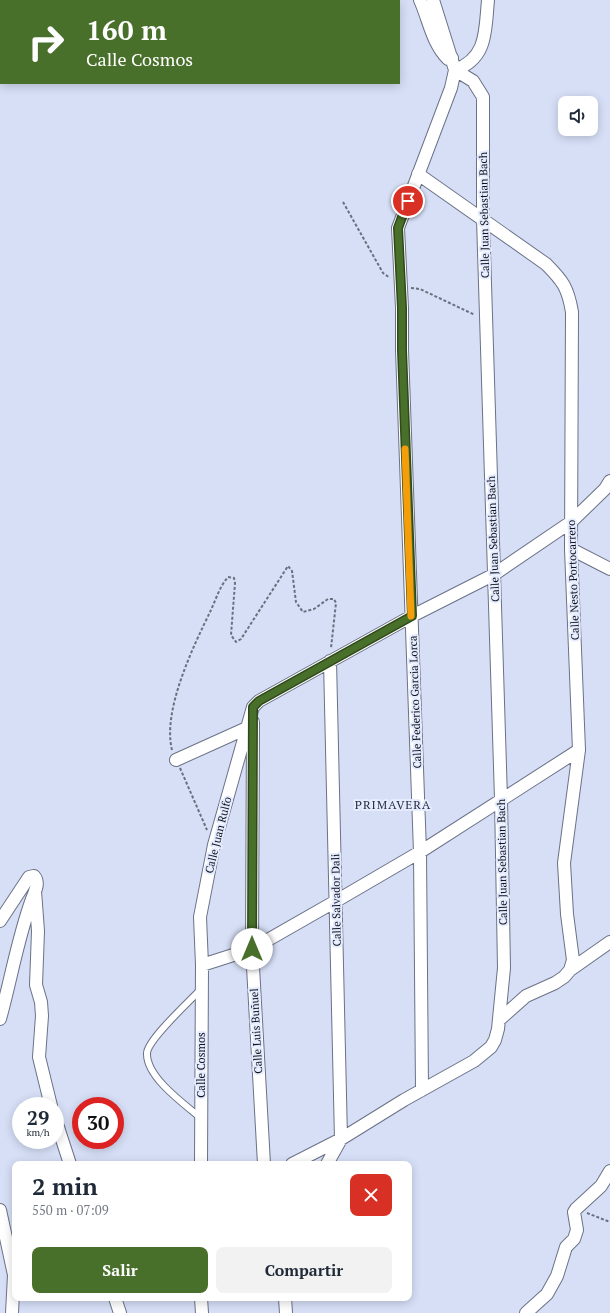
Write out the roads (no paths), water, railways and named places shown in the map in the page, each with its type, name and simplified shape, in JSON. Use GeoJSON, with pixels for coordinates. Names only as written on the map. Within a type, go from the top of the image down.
{"type":"FeatureCollection","features":[{"type":"Feature","properties":{"kind":"street","name":"Calle Juan Sebastian Bach"},"geometry":{"type":"LineString","coordinates":[[298,1161],[341,1139],[404,1100],[474,1061],[491,1047],[495,1040],[499,1020],[504,968],[501,799],[483,218],[483,97],[473,81],[442,53],[434,38],[420,0]]}},
{"type":"Feature","properties":{"kind":"street"},"geometry":{"type":"LineString","coordinates":[[433,0],[453,64],[464,66],[475,58],[485,40],[488,0]]}},
{"type":"Feature","properties":{"kind":"street","name":"Calle Federico Garcia Lorca"},"geometry":{"type":"LineString","coordinates":[[422,1090],[420,852],[398,228],[451,88],[453,64]]}},
{"type":"Feature","properties":{"kind":"street","name":"Calle Nesto Portocarrero"},"geometry":{"type":"LineString","coordinates":[[418,174],[483,218],[546,264],[562,281],[570,298],[572,312],[571,548],[579,750],[564,863],[567,914],[573,952],[573,960],[570,970]]}},
{"type":"Feature","properties":{"kind":"street"},"geometry":{"type":"LineString","coordinates":[[253,707],[259,701],[330,661],[493,574],[571,522],[605,489],[610,481]]}},
{"type":"Feature","properties":{"kind":"street"},"geometry":{"type":"LineString","coordinates":[[571,548],[610,569]]}},
{"type":"Feature","properties":{"kind":"street","name":"Calle Salvador Dali"},"geometry":{"type":"LineString","coordinates":[[330,661],[341,1139]]}},
{"type":"Feature","properties":{"kind":"street","name":"Calle Juan Rulfo"},"geometry":{"type":"LineString","coordinates":[[202,965],[200,917],[214,845],[253,707]]}},
{"type":"Feature","properties":{"kind":"street","name":"Calle Luis Buñuel"},"geometry":{"type":"LineString","coordinates":[[253,707],[252,949],[264,1161]]}},
{"type":"Feature","properties":{"kind":"street"},"geometry":{"type":"LineString","coordinates":[[176,760],[247,728]]}},
{"type":"Feature","properties":{"kind":"street"},"geometry":{"type":"LineString","coordinates":[[202,965],[252,949],[420,852],[579,750]]}},
{"type":"Feature","properties":{"kind":"street"},"geometry":{"type":"LineString","coordinates":[[0,921],[25,882],[31,876],[34,876],[38,881],[28,912],[0,1019]]}},
{"type":"Feature","properties":{"kind":"street"},"geometry":{"type":"LineString","coordinates":[[35,891],[38,931],[36,985],[41,1002],[42,1016],[39,1057],[49,1097]]}},
{"type":"Feature","properties":{"kind":"street"},"geometry":{"type":"LineString","coordinates":[[499,1020],[526,996],[555,983],[570,970],[610,942]]}},
{"type":"Feature","properties":{"kind":"street","name":"Calle Cosmos"},"geometry":{"type":"LineString","coordinates":[[201,1161],[202,965]]}},
{"type":"Feature","properties":{"kind":"street"},"geometry":{"type":"LineString","coordinates":[[329,1161],[341,1139]]}},
{"type":"Feature","properties":{"kind":"street"},"geometry":{"type":"LineString","coordinates":[[64,1146],[69,1161]]}},
{"type":"Feature","properties":{"kind":"street"},"geometry":{"type":"LineString","coordinates":[[526,1313],[547,1294],[557,1276],[566,1247],[574,1239],[577,1230],[574,1212],[601,1186],[610,1171]]}},
{"type":"Feature","properties":{"kind":"street"},"geometry":{"type":"LineString","coordinates":[[0,1210],[12,1266]]}},
{"type":"Feature","properties":{"kind":"street"},"geometry":{"type":"LineString","coordinates":[[12,1313],[13,1301]]}},
{"type":"Feature","properties":{"kind":"street"},"geometry":{"type":"LineString","coordinates":[[116,1301],[120,1313]]}},
{"type":"Feature","properties":{"kind":"street"},"geometry":{"type":"LineString","coordinates":[[201,1301],[202,1313]]}},
{"type":"Feature","properties":{"kind":"street"},"geometry":{"type":"LineString","coordinates":[[285,1301],[286,1313]]}},
{"type":"Feature","properties":{"kind":"lane"},"geometry":{"type":"LineString","coordinates":[[201,1118],[171,1093],[161,1081],[150,1064],[147,1053],[150,1045],[161,1031],[202,988]]}},
{"type":"Feature","properties":{"kind":"district","name":"PRIMAVERA"},"geometry":{"type":"Point","coordinates":[393,804]}}]}
